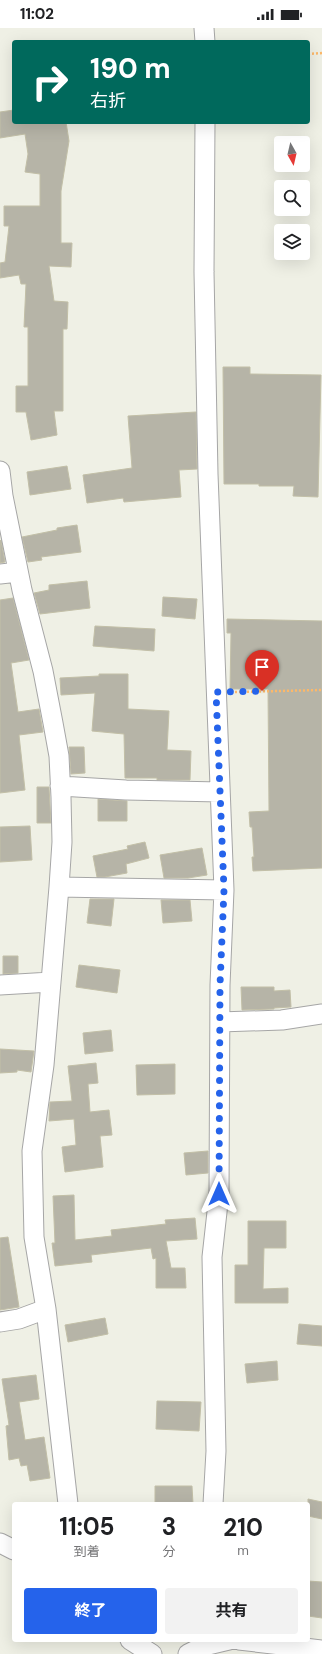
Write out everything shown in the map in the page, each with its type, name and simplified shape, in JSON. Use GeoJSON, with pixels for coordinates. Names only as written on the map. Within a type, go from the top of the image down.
{"type":"FeatureCollection","features":[{"type":"Feature","properties":{"kind":"street"},"geometry":{"type":"LineString","coordinates":[[204,28],[205,40]]}},
{"type":"Feature","properties":{"kind":"street"},"geometry":{"type":"LineString","coordinates":[[204,124],[204,280],[208,474],[224,890],[220,978],[219,1194],[212,1256],[216,1451],[213,1502]]}},
{"type":"Feature","properties":{"kind":"street"},"geometry":{"type":"LineString","coordinates":[[0,471],[9,573],[46,686],[59,756],[62,842],[59,887],[44,1065],[32,1151],[34,1237],[46,1309],[68,1502]]}},
{"type":"Feature","properties":{"kind":"street"},"geometry":{"type":"LineString","coordinates":[[60,786],[126,790],[220,792]]}},
{"type":"Feature","properties":{"kind":"street"},"geometry":{"type":"LineString","coordinates":[[59,887],[224,890]]}},
{"type":"Feature","properties":{"kind":"street"},"geometry":{"type":"LineString","coordinates":[[0,985],[50,982]]}},
{"type":"Feature","properties":{"kind":"street"},"geometry":{"type":"LineString","coordinates":[[220,1022],[282,1020],[322,1014]]}},
{"type":"Feature","properties":{"kind":"street"},"geometry":{"type":"LineString","coordinates":[[0,1322],[19,1319],[46,1309]]}},
{"type":"Feature","properties":{"kind":"street"},"geometry":{"type":"LineString","coordinates":[[0,1543],[12,1549]]}},
{"type":"Feature","properties":{"kind":"street"},"geometry":{"type":"LineString","coordinates":[[133,1642],[152,1654]]}},
{"type":"Feature","properties":{"kind":"street"},"geometry":{"type":"LineString","coordinates":[[199,1647],[220,1642]]}},
{"type":"Feature","properties":{"kind":"street"},"geometry":{"type":"LineString","coordinates":[[256,1642],[322,1650]]}},
{"type":"Feature","properties":{"kind":"path"},"geometry":{"type":"LineString","coordinates":[[310,54],[322,53]]}},
{"type":"Feature","properties":{"kind":"path"},"geometry":{"type":"LineString","coordinates":[[216,692],[322,690]]}},
{"type":"Feature","properties":{"kind":"building"},"geometry":{"type":"Polygon","coordinates":[[[12,110],[12,124],[66,124],[69,141],[61,191],[61,243],[72,243],[71,267],[49,266],[54,301],[68,302],[67,329],[63,329],[63,411],[54,411],[57,435],[31,440],[26,412],[16,412],[16,386],[28,386],[28,327],[24,327],[26,284],[21,284],[19,275],[0,278],[0,263],[5,262],[9,226],[4,226],[4,206],[40,206],[40,174],[25,172],[28,154],[25,134],[0,138],[0,112],[12,110]]]}},
{"type":"Feature","properties":{"kind":"building"},"geometry":{"type":"Polygon","coordinates":[[[223,367],[250,367],[250,374],[321,375],[318,497],[293,496],[294,486],[224,484],[223,367]]]}},
{"type":"Feature","properties":{"kind":"building"},"geometry":{"type":"Polygon","coordinates":[[[196,412],[197,469],[179,470],[181,497],[124,502],[123,498],[87,503],[83,475],[132,468],[128,416],[196,412]]]}},
{"type":"Feature","properties":{"kind":"building"},"geometry":{"type":"Polygon","coordinates":[[[67,466],[71,489],[30,495],[27,472],[67,466]]]}},
{"type":"Feature","properties":{"kind":"building"},"geometry":{"type":"Polygon","coordinates":[[[77,525],[81,552],[41,557],[42,560],[28,562],[22,537],[57,530],[57,528],[77,525]]]}},
{"type":"Feature","properties":{"kind":"building"},"geometry":{"type":"Polygon","coordinates":[[[1,540],[5,562],[0,563],[0,541],[1,540]]]}},
{"type":"Feature","properties":{"kind":"building"},"geometry":{"type":"Polygon","coordinates":[[[87,581],[90,608],[40,614],[34,593],[49,590],[49,585],[87,581]]]}},
{"type":"Feature","properties":{"kind":"building"},"geometry":{"type":"Polygon","coordinates":[[[163,597],[197,599],[195,619],[162,616],[163,597]]]}},
{"type":"Feature","properties":{"kind":"building"},"geometry":{"type":"Polygon","coordinates":[[[13,598],[29,660],[11,663],[18,712],[39,709],[43,732],[19,735],[25,790],[0,793],[0,600],[13,598]]]}},
{"type":"Feature","properties":{"kind":"building"},"geometry":{"type":"Polygon","coordinates":[[[227,619],[322,621],[322,868],[253,871],[252,857],[254,857],[252,827],[250,827],[249,812],[269,811],[268,689],[230,689],[231,633],[227,633],[227,619]]]}},
{"type":"Feature","properties":{"kind":"building"},"geometry":{"type":"Polygon","coordinates":[[[95,626],[155,629],[154,651],[93,646],[95,626]]]}},
{"type":"Feature","properties":{"kind":"building"},"geometry":{"type":"Polygon","coordinates":[[[99,674],[128,674],[128,709],[169,711],[167,750],[191,751],[190,780],[125,778],[124,734],[92,731],[95,693],[61,695],[60,678],[99,676],[99,674]]]}},
{"type":"Feature","properties":{"kind":"building"},"geometry":{"type":"Polygon","coordinates":[[[69,747],[84,747],[85,773],[71,774],[69,747]]]}},
{"type":"Feature","properties":{"kind":"building"},"geometry":{"type":"Polygon","coordinates":[[[37,787],[49,787],[51,823],[37,823],[37,787]]]}},
{"type":"Feature","properties":{"kind":"building"},"geometry":{"type":"Polygon","coordinates":[[[98,799],[127,801],[127,821],[98,821],[98,799]]]}},
{"type":"Feature","properties":{"kind":"building"},"geometry":{"type":"Polygon","coordinates":[[[30,826],[32,860],[0,862],[0,827],[30,826]]]}},
{"type":"Feature","properties":{"kind":"building"},"geometry":{"type":"Polygon","coordinates":[[[145,842],[149,858],[126,864],[127,873],[97,877],[93,856],[128,849],[127,846],[145,842]]]}},
{"type":"Feature","properties":{"kind":"building"},"geometry":{"type":"Polygon","coordinates":[[[202,848],[207,875],[188,878],[164,878],[160,855],[202,848]]]}},
{"type":"Feature","properties":{"kind":"building"},"geometry":{"type":"Polygon","coordinates":[[[90,899],[114,899],[111,926],[87,923],[90,899]]]}},
{"type":"Feature","properties":{"kind":"building"},"geometry":{"type":"Polygon","coordinates":[[[161,900],[190,900],[192,921],[163,923],[161,900]]]}},
{"type":"Feature","properties":{"kind":"building"},"geometry":{"type":"Polygon","coordinates":[[[3,956],[18,956],[18,973],[3,974],[3,956]]]}},
{"type":"Feature","properties":{"kind":"building"},"geometry":{"type":"Polygon","coordinates":[[[79,965],[120,970],[117,993],[76,987],[79,965]]]}},
{"type":"Feature","properties":{"kind":"building"},"geometry":{"type":"Polygon","coordinates":[[[241,987],[274,987],[274,991],[290,990],[291,1007],[242,1010],[241,987]]]}},
{"type":"Feature","properties":{"kind":"building"},"geometry":{"type":"Polygon","coordinates":[[[111,1030],[113,1051],[85,1054],[83,1033],[111,1030]]]}},
{"type":"Feature","properties":{"kind":"building"},"geometry":{"type":"Polygon","coordinates":[[[0,1049],[34,1051],[31,1072],[17,1070],[17,1072],[0,1073],[0,1049]]]}},
{"type":"Feature","properties":{"kind":"building"},"geometry":{"type":"Polygon","coordinates":[[[96,1063],[98,1083],[88,1084],[90,1112],[109,1110],[112,1135],[100,1136],[103,1167],[65,1172],[62,1147],[76,1145],[74,1119],[49,1121],[50,1102],[72,1101],[68,1066],[96,1063]]]}},
{"type":"Feature","properties":{"kind":"building"},"geometry":{"type":"Polygon","coordinates":[[[175,1064],[175,1094],[137,1095],[136,1065],[175,1064]]]}},
{"type":"Feature","properties":{"kind":"building"},"geometry":{"type":"Polygon","coordinates":[[[208,1151],[208,1173],[186,1175],[184,1153],[208,1151]]]}},
{"type":"Feature","properties":{"kind":"building"},"geometry":{"type":"Polygon","coordinates":[[[74,1195],[75,1240],[112,1236],[111,1230],[166,1224],[165,1220],[195,1218],[197,1239],[166,1241],[171,1268],[185,1268],[186,1288],[156,1288],[156,1258],[153,1259],[151,1248],[91,1255],[92,1262],[55,1266],[52,1243],[55,1243],[53,1196],[74,1195]]]}},
{"type":"Feature","properties":{"kind":"building"},"geometry":{"type":"Polygon","coordinates":[[[248,1221],[286,1221],[286,1248],[264,1248],[263,1289],[288,1288],[288,1303],[235,1303],[235,1265],[248,1265],[248,1221]]]}},
{"type":"Feature","properties":{"kind":"building"},"geometry":{"type":"Polygon","coordinates":[[[8,1237],[19,1307],[0,1310],[0,1238],[8,1237]]]}},
{"type":"Feature","properties":{"kind":"building"},"geometry":{"type":"Polygon","coordinates":[[[105,1318],[108,1334],[68,1342],[65,1325],[105,1318]]]}},
{"type":"Feature","properties":{"kind":"building"},"geometry":{"type":"Polygon","coordinates":[[[299,1324],[322,1326],[322,1346],[297,1344],[299,1324]]]}},
{"type":"Feature","properties":{"kind":"building"},"geometry":{"type":"Polygon","coordinates":[[[277,1361],[278,1380],[247,1383],[245,1364],[277,1361]]]}},
{"type":"Feature","properties":{"kind":"building"},"geometry":{"type":"Polygon","coordinates":[[[36,1375],[39,1399],[19,1402],[25,1440],[44,1437],[50,1478],[30,1481],[27,1465],[21,1466],[19,1458],[9,1460],[6,1426],[9,1425],[2,1379],[36,1375]]]}},
{"type":"Feature","properties":{"kind":"building"},"geometry":{"type":"Polygon","coordinates":[[[157,1401],[201,1402],[199,1431],[156,1429],[157,1401]]]}},
{"type":"Feature","properties":{"kind":"building"},"geometry":{"type":"Polygon","coordinates":[[[155,1486],[192,1486],[193,1502],[155,1502],[155,1486]]]}},
{"type":"Feature","properties":{"kind":"building"},"geometry":{"type":"Polygon","coordinates":[[[308,1499],[322,1502],[322,1519],[310,1516],[310,1502],[308,1502],[308,1499]]]}},
{"type":"Feature","properties":{"kind":"building"},"geometry":{"type":"Polygon","coordinates":[[[310,1581],[322,1582],[322,1618],[310,1616],[310,1581]]]}},
{"type":"Feature","properties":{"kind":"route"},"geometry":{"type":"LineString","coordinates":[[219,1194],[220,985],[224,890],[216,692],[262,691]]}}]}
